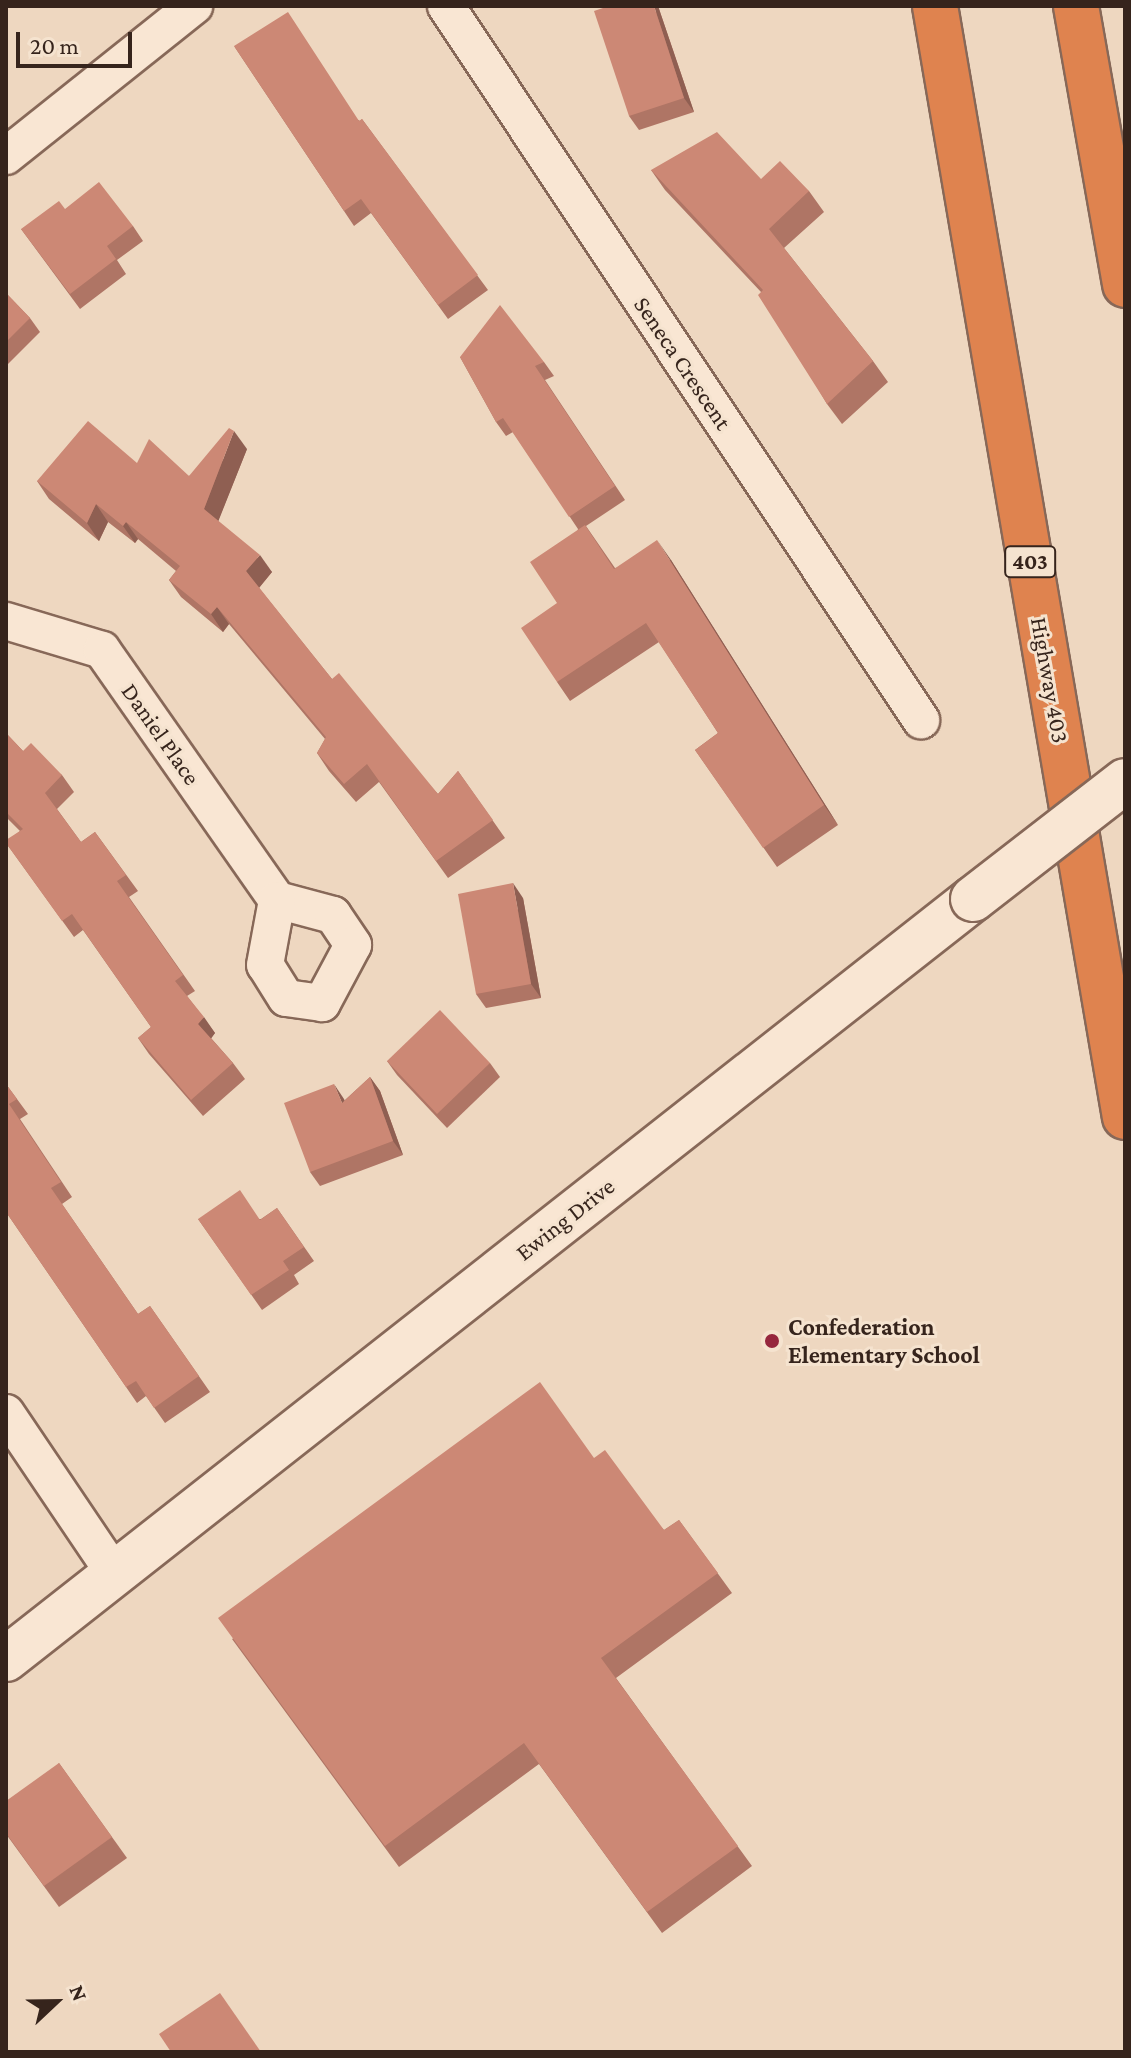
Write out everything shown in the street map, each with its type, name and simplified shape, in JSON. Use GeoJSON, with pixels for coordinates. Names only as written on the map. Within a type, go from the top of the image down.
{"type":"FeatureCollection","features":[{"type":"Feature","properties":{"kind":"highway","name":"Highway 403"},"geometry":{"type":"LineString","coordinates":[[935,6],[1125,1117]]}},
{"type":"Feature","properties":{"kind":"highway"},"geometry":{"type":"LineString","coordinates":[[1076,6],[1125,285]]}},
{"type":"Feature","properties":{"kind":"street"},"geometry":{"type":"LineString","coordinates":[[6,156],[194,6]]}},
{"type":"Feature","properties":{"kind":"street","name":"Seneca Crescent"},"geometry":{"type":"LineString","coordinates":[[446,6],[921,720]]}},
{"type":"Feature","properties":{"kind":"street","name":"Daniel Place"},"geometry":{"type":"LineString","coordinates":[[6,621],[102,650],[277,900]]}},
{"type":"Feature","properties":{"kind":"street","name":"Ewing Drive"},"geometry":{"type":"LineString","coordinates":[[6,1659],[1125,781]]}},
{"type":"Feature","properties":{"kind":"street"},"geometry":{"type":"LineString","coordinates":[[6,1413],[114,1573]]}},
{"type":"Feature","properties":{"kind":"building"},"geometry":{"type":"Polygon","coordinates":[[[609,6],[654,6],[684,98],[629,116],[594,11],[609,6]]]}},
{"type":"Feature","properties":{"kind":"building"},"geometry":{"type":"Polygon","coordinates":[[[288,12],[359,121],[362,119],[478,275],[438,305],[361,199],[344,211],[234,46],[288,12]]]}},
{"type":"Feature","properties":{"kind":"building"},"geometry":{"type":"Polygon","coordinates":[[[717,132],[761,179],[780,161],[809,191],[769,229],[873,361],[827,404],[758,295],[763,290],[651,170],[717,132]]]}},
{"type":"Feature","properties":{"kind":"building"},"geometry":{"type":"Polygon","coordinates":[[[99,182],[133,226],[107,246],[116,259],[70,294],[21,229],[59,201],[65,209],[99,182]]]}},
{"type":"Feature","properties":{"kind":"building"},"geometry":{"type":"Polygon","coordinates":[[[6,293],[30,318],[6,342],[6,293]]]}},
{"type":"Feature","properties":{"kind":"building"},"geometry":{"type":"Polygon","coordinates":[[[500,305],[544,362],[535,366],[615,486],[569,517],[503,418],[496,422],[460,357],[500,305]]]}},
{"type":"Feature","properties":{"kind":"building"},"geometry":{"type":"Polygon","coordinates":[[[88,421],[137,463],[149,439],[189,476],[229,428],[234,431],[204,509],[260,555],[246,571],[332,679],[339,673],[438,794],[458,771],[493,820],[436,861],[367,764],[344,784],[317,753],[326,737],[217,607],[211,614],[169,580],[180,566],[126,522],[123,526],[96,504],[87,523],[37,481],[88,421]]]}},
{"type":"Feature","properties":{"kind":"building"},"geometry":{"type":"Polygon","coordinates":[[[585,525],[614,569],[657,540],[824,805],[763,848],[695,750],[718,733],[646,623],[557,682],[521,628],[557,603],[530,562],[585,525]]]}},
{"type":"Feature","properties":{"kind":"building"},"geometry":{"type":"Polygon","coordinates":[[[6,733],[23,751],[31,743],[62,775],[45,793],[81,842],[95,832],[126,875],[117,881],[183,975],[175,981],[204,1017],[198,1024],[233,1063],[191,1100],[138,1038],[151,1027],[72,914],[62,921],[6,843],[23,829],[6,812],[6,733]]]}},
{"type":"Feature","properties":{"kind":"building"},"geometry":{"type":"Polygon","coordinates":[[[513,883],[531,984],[476,994],[458,894],[513,883]]]}},
{"type":"Feature","properties":{"kind":"building"},"geometry":{"type":"Polygon","coordinates":[[[440,1010],[490,1063],[437,1114],[387,1061],[440,1010]]]}},
{"type":"Feature","properties":{"kind":"building"},"geometry":{"type":"Polygon","coordinates":[[[370,1077],[393,1141],[310,1172],[284,1103],[334,1084],[342,1103],[370,1077]]]}},
{"type":"Feature","properties":{"kind":"building"},"geometry":{"type":"Polygon","coordinates":[[[6,1084],[17,1099],[9,1104],[61,1182],[51,1188],[138,1314],[150,1306],[199,1376],[154,1408],[136,1381],[126,1387],[6,1212],[6,1084]]]}},
{"type":"Feature","properties":{"kind":"building"},"geometry":{"type":"Polygon","coordinates":[[[240,1190],[260,1220],[277,1208],[304,1247],[283,1261],[289,1270],[251,1295],[198,1219],[240,1190]]]}},
{"type":"Feature","properties":{"kind":"building"},"geometry":{"type":"Polygon","coordinates":[[[540,1382],[594,1458],[605,1450],[664,1530],[679,1520],[718,1573],[601,1658],[738,1846],[647,1912],[524,1743],[385,1846],[218,1618],[540,1382]]]}},
{"type":"Feature","properties":{"kind":"building"},"geometry":{"type":"Polygon","coordinates":[[[59,1763],[112,1837],[44,1886],[6,1833],[6,1801],[59,1763]]]}},
{"type":"Feature","properties":{"kind":"building"},"geometry":{"type":"Polygon","coordinates":[[[220,1993],[261,2052],[171,2052],[159,2034],[220,1993]]]}},
{"type":"Feature","properties":{"kind":"place","name":"Confederation Elementary School"},"geometry":{"type":"Point","coordinates":[772,1341]}}]}
